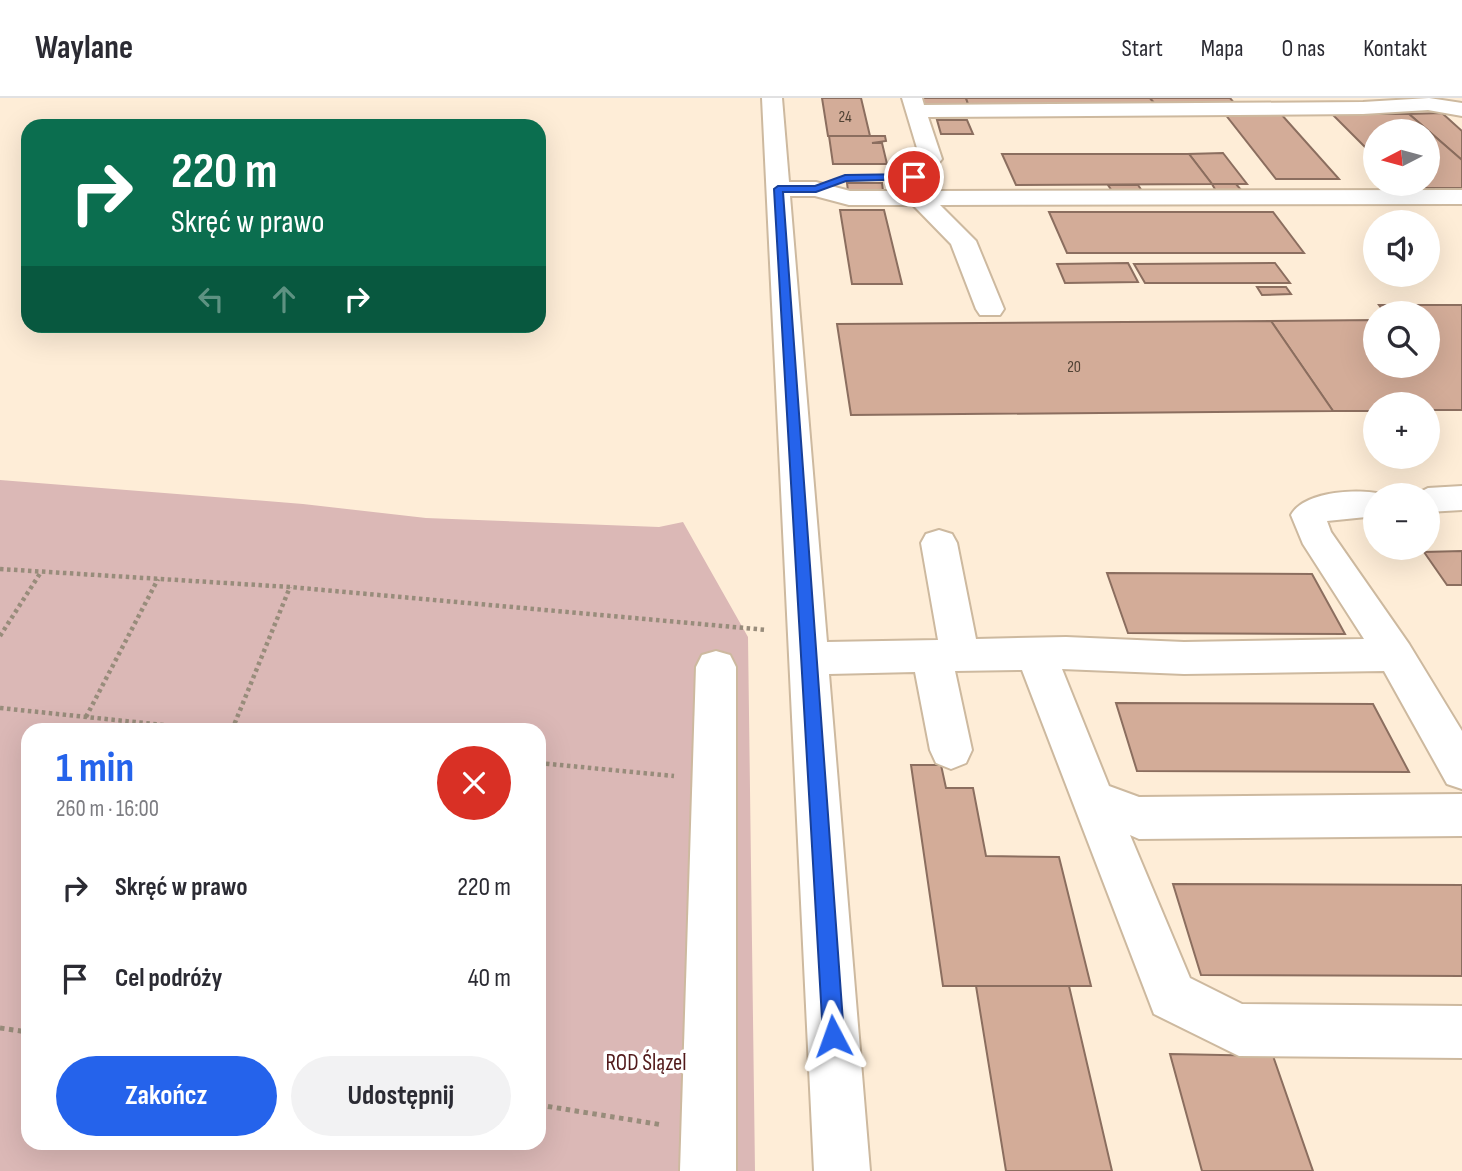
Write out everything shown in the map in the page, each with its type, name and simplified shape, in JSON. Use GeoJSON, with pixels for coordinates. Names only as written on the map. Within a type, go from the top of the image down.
{"type":"FeatureCollection","features":[{"type":"Feature","properties":{"kind":"street"},"geometry":{"type":"LineString","coordinates":[[772,98],[842,1171]]}},
{"type":"Feature","properties":{"kind":"street"},"geometry":{"type":"LineString","coordinates":[[917,188],[931,159],[914,105],[1207,112],[1293,103],[1392,107],[1432,103],[1453,105],[1462,110]]}},
{"type":"Feature","properties":{"kind":"street"},"geometry":{"type":"LineString","coordinates":[[778,189],[816,189],[849,198],[917,188],[1462,197]]}},
{"type":"Feature","properties":{"kind":"street"},"geometry":{"type":"LineString","coordinates":[[917,188],[963,241],[990,309]]}},
{"type":"Feature","properties":{"kind":"street"},"geometry":{"type":"LineString","coordinates":[[1440,499],[1462,498]]}},
{"type":"Feature","properties":{"kind":"street"},"geometry":{"type":"LineString","coordinates":[[1363,505],[1327,507],[1308,515],[1315,535],[1395,655],[1462,771]]}},
{"type":"Feature","properties":{"kind":"street"},"geometry":{"type":"LineString","coordinates":[[939,543],[951,750]]}},
{"type":"Feature","properties":{"kind":"street"},"geometry":{"type":"LineString","coordinates":[[807,645],[946,655],[1037,654],[1184,658],[1395,655]]}},
{"type":"Feature","properties":{"kind":"street"},"geometry":{"type":"LineString","coordinates":[[1037,654],[1172,996],[1239,1030],[1462,1032]]}},
{"type":"Feature","properties":{"kind":"street"},"geometry":{"type":"LineString","coordinates":[[708,1152],[716,667]]}},
{"type":"Feature","properties":{"kind":"street"},"geometry":{"type":"LineString","coordinates":[[1093,800],[1139,818],[1462,815]]}},
{"type":"Feature","properties":{"kind":"path"},"geometry":{"type":"LineString","coordinates":[[0,569],[290,587],[807,645]]}},
{"type":"Feature","properties":{"kind":"path"},"geometry":{"type":"LineString","coordinates":[[0,636],[41,572]]}},
{"type":"Feature","properties":{"kind":"path"},"geometry":{"type":"LineString","coordinates":[[86,717],[158,579]]}},
{"type":"Feature","properties":{"kind":"path"},"geometry":{"type":"LineString","coordinates":[[235,723],[290,587]]}},
{"type":"Feature","properties":{"kind":"path"},"geometry":{"type":"LineString","coordinates":[[0,708],[144,723]]}},
{"type":"Feature","properties":{"kind":"path"},"geometry":{"type":"LineString","coordinates":[[546,764],[714,780]]}},
{"type":"Feature","properties":{"kind":"path"},"geometry":{"type":"LineString","coordinates":[[0,1028],[21,1031]]}},
{"type":"Feature","properties":{"kind":"path"},"geometry":{"type":"LineString","coordinates":[[546,1107],[708,1152]]}},
{"type":"Feature","properties":{"kind":"green space","name":"ROD Ślązel"},"geometry":{"type":"Polygon","coordinates":[[[0,480],[303,504],[426,518],[659,527],[683,522],[748,637],[755,1171],[0,1171],[0,480]]]}},
{"type":"Feature","properties":{"kind":"building"},"geometry":{"type":"Polygon","coordinates":[[[822,98],[861,98],[870,136],[828,136],[822,98]]]}},
{"type":"Feature","properties":{"kind":"building"},"geometry":{"type":"Polygon","coordinates":[[[922,98],[966,98],[968,104],[924,104],[922,98]]]}},
{"type":"Feature","properties":{"kind":"building"},"geometry":{"type":"Polygon","coordinates":[[[966,98],[1150,98],[1155,104],[968,104],[966,98]]]}},
{"type":"Feature","properties":{"kind":"building"},"geometry":{"type":"Polygon","coordinates":[[[1150,98],[1230,98],[1235,104],[1155,104],[1150,98]]]}},
{"type":"Feature","properties":{"kind":"building"},"geometry":{"type":"Polygon","coordinates":[[[1442,113],[1462,131],[1462,160],[1440,141],[1440,119],[1415,119],[1409,114],[1442,113]]]}},
{"type":"Feature","properties":{"kind":"building"},"geometry":{"type":"Polygon","coordinates":[[[1225,114],[1281,114],[1339,179],[1276,179],[1225,114]]]}},
{"type":"Feature","properties":{"kind":"building"},"geometry":{"type":"Polygon","coordinates":[[[1332,114],[1409,114],[1415,119],[1363,119],[1363,145],[1332,114]]]}},
{"type":"Feature","properties":{"kind":"building"},"geometry":{"type":"Polygon","coordinates":[[[937,120],[967,120],[973,134],[941,134],[937,120]]]}},
{"type":"Feature","properties":{"kind":"building"},"geometry":{"type":"Polygon","coordinates":[[[829,136],[885,136],[886,141],[872,143],[882,143],[887,164],[833,164],[829,136]]]}},
{"type":"Feature","properties":{"kind":"building"},"geometry":{"type":"Polygon","coordinates":[[[1440,141],[1462,160],[1462,188],[1440,188],[1440,141]]]}},
{"type":"Feature","properties":{"kind":"building"},"geometry":{"type":"Polygon","coordinates":[[[1223,153],[1247,184],[1212,184],[1189,154],[1223,153]]]}},
{"type":"Feature","properties":{"kind":"building"},"geometry":{"type":"Polygon","coordinates":[[[1002,154],[1189,154],[1212,184],[1016,185],[1002,154]]]}},
{"type":"Feature","properties":{"kind":"building"},"geometry":{"type":"Polygon","coordinates":[[[847,183],[882,183],[883,191],[848,191],[847,183]]]}},
{"type":"Feature","properties":{"kind":"building"},"geometry":{"type":"Polygon","coordinates":[[[1212,184],[1236,184],[1242,191],[1216,191],[1212,184]]]}},
{"type":"Feature","properties":{"kind":"building"},"geometry":{"type":"Polygon","coordinates":[[[1108,185],[1138,185],[1142,191],[1112,191],[1108,185]]]}},
{"type":"Feature","properties":{"kind":"building"},"geometry":{"type":"Polygon","coordinates":[[[840,210],[884,210],[902,284],[852,284],[840,210]]]}},
{"type":"Feature","properties":{"kind":"building"},"geometry":{"type":"Polygon","coordinates":[[[1049,212],[1273,212],[1304,253],[1067,253],[1049,212]]]}},
{"type":"Feature","properties":{"kind":"building"},"geometry":{"type":"Polygon","coordinates":[[[1128,263],[1138,282],[1065,283],[1057,264],[1128,263]]]}},
{"type":"Feature","properties":{"kind":"building"},"geometry":{"type":"Polygon","coordinates":[[[1275,263],[1290,283],[1145,283],[1134,264],[1275,263]]]}},
{"type":"Feature","properties":{"kind":"building"},"geometry":{"type":"Polygon","coordinates":[[[1257,287],[1286,287],[1291,294],[1262,295],[1257,287]]]}},
{"type":"Feature","properties":{"kind":"building"},"geometry":{"type":"Polygon","coordinates":[[[1440,305],[1462,305],[1462,410],[1440,410],[1440,392],[1363,392],[1363,411],[1333,411],[1271,321],[1363,320],[1363,378],[1440,378],[1440,305]]]}},
{"type":"Feature","properties":{"kind":"building"},"geometry":{"type":"Polygon","coordinates":[[[1271,321],[1333,411],[851,415],[837,324],[1271,321]]]}},
{"type":"Feature","properties":{"kind":"building"},"geometry":{"type":"Polygon","coordinates":[[[1462,551],[1462,585],[1447,585],[1430,560],[1440,560],[1440,552],[1462,551]]]}},
{"type":"Feature","properties":{"kind":"building"},"geometry":{"type":"Polygon","coordinates":[[[1107,573],[1312,574],[1345,634],[1128,633],[1107,573]]]}},
{"type":"Feature","properties":{"kind":"building"},"geometry":{"type":"Polygon","coordinates":[[[1116,703],[1373,704],[1409,772],[1137,771],[1116,703]]]}},
{"type":"Feature","properties":{"kind":"building"},"geometry":{"type":"Polygon","coordinates":[[[911,765],[941,765],[946,788],[973,788],[986,856],[1059,857],[1091,986],[943,986],[911,765]]]}},
{"type":"Feature","properties":{"kind":"building"},"geometry":{"type":"Polygon","coordinates":[[[1173,884],[1462,885],[1462,976],[1201,975],[1173,884]]]}},
{"type":"Feature","properties":{"kind":"building"},"geometry":{"type":"Polygon","coordinates":[[[976,986],[1069,986],[1112,1171],[1006,1171],[976,986]]]}},
{"type":"Feature","properties":{"kind":"building"},"geometry":{"type":"Polygon","coordinates":[[[1170,1054],[1273,1056],[1313,1171],[1202,1171],[1170,1054]]]}},
{"type":"Feature","properties":{"kind":"route"},"geometry":{"type":"LineString","coordinates":[[833,1036],[778,189],[816,189],[845,178],[914,177]]}}]}
